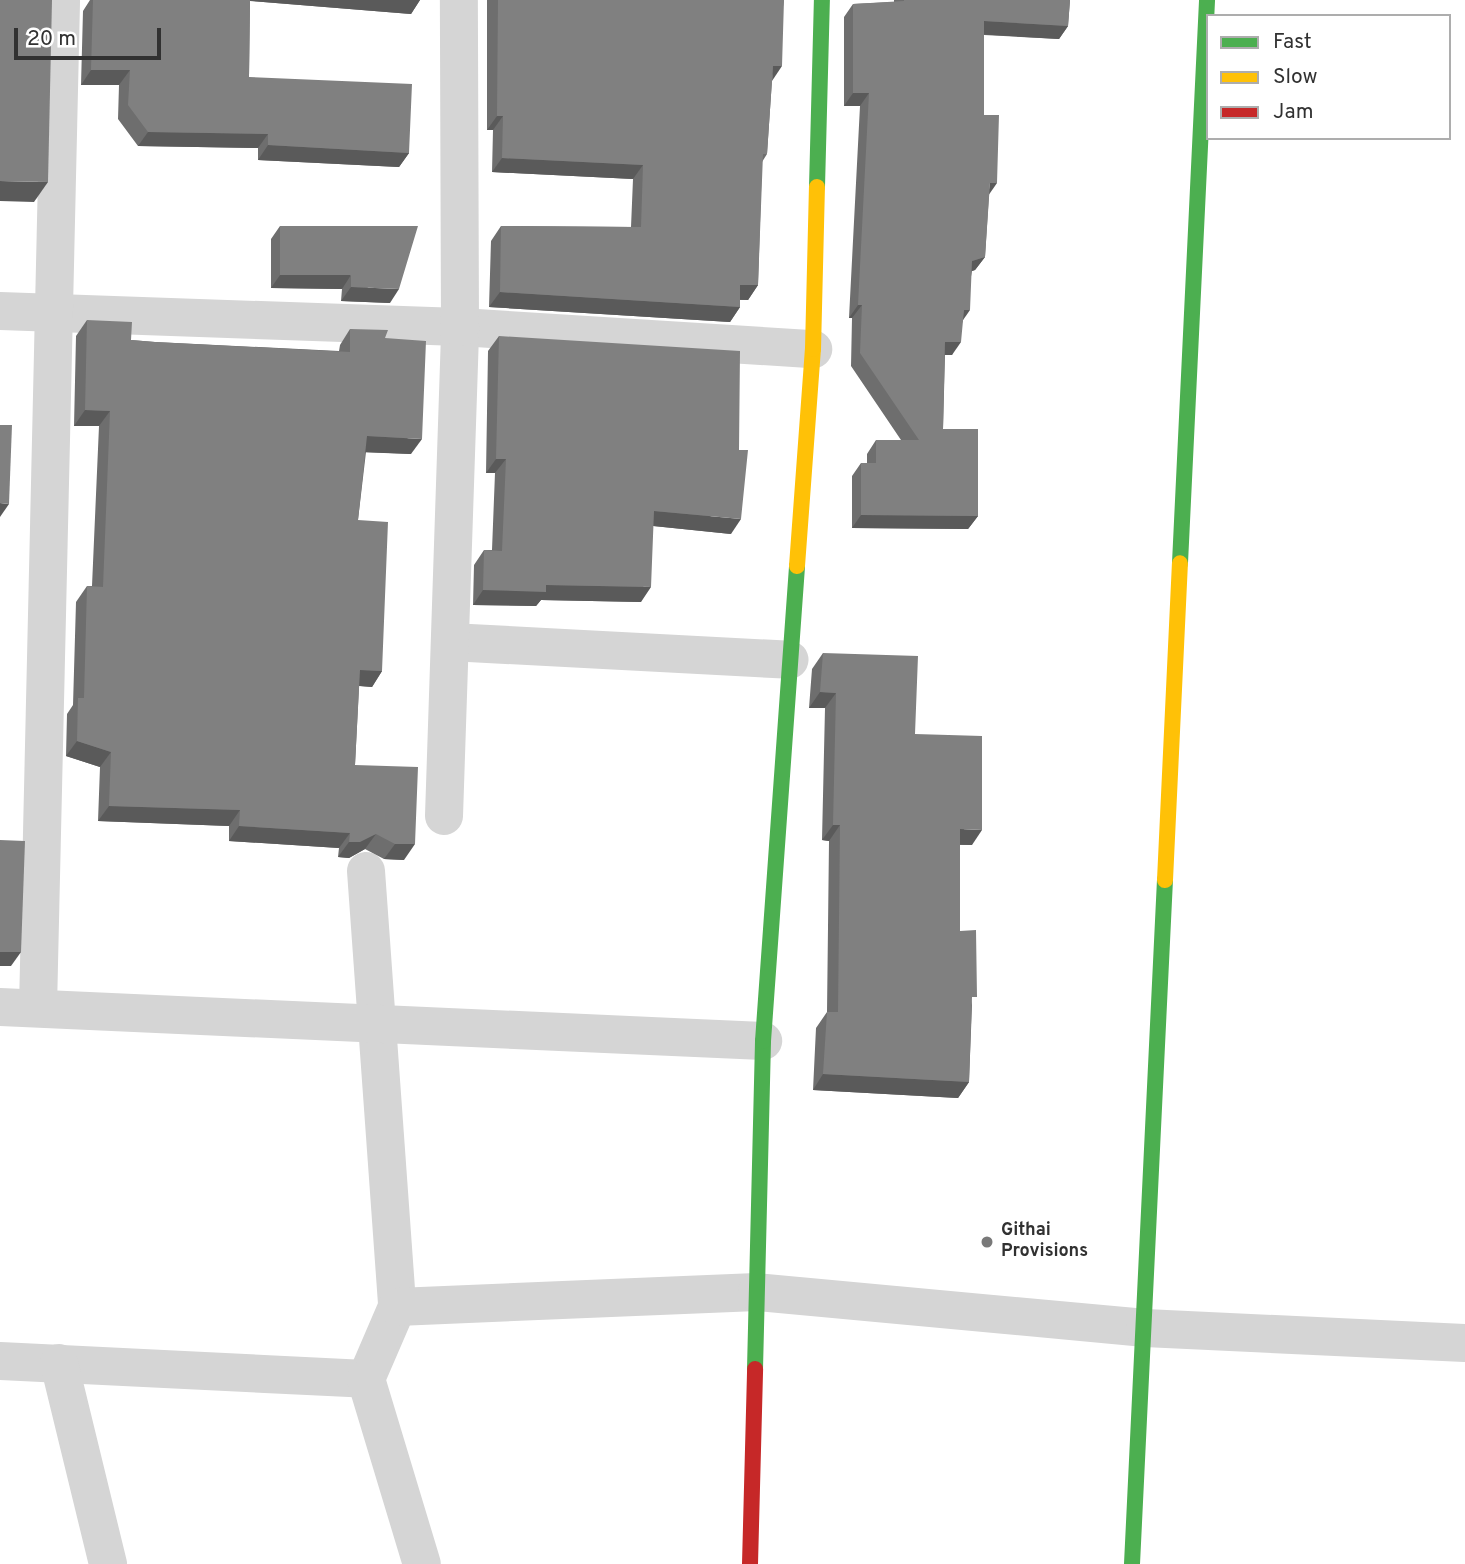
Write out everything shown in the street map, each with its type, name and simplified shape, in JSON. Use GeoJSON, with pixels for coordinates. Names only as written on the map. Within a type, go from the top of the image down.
{"type":"FeatureCollection","features":[{"type":"Feature","properties":{"kind":"street"},"geometry":{"type":"LineString","coordinates":[[38,1008],[57,312],[61,0]]}},
{"type":"Feature","properties":{"kind":"street"},"geometry":{"type":"LineString","coordinates":[[444,816],[460,327],[459,0]]}},
{"type":"Feature","properties":{"kind":"street"},"geometry":{"type":"LineString","coordinates":[[750,1564],[763,1041],[813,349],[822,0]]}},
{"type":"Feature","properties":{"kind":"street"},"geometry":{"type":"LineString","coordinates":[[1132,1564],[1206,21]]}},
{"type":"Feature","properties":{"kind":"street"},"geometry":{"type":"LineString","coordinates":[[0,311],[460,327],[813,349]]}},
{"type":"Feature","properties":{"kind":"street"},"geometry":{"type":"LineString","coordinates":[[450,642],[790,660]]}},
{"type":"Feature","properties":{"kind":"street"},"geometry":{"type":"LineString","coordinates":[[366,870],[374,1023],[397,1307],[366,1379],[422,1564]]}},
{"type":"Feature","properties":{"kind":"street"},"geometry":{"type":"LineString","coordinates":[[0,1007],[763,1041]]}},
{"type":"Feature","properties":{"kind":"street"},"geometry":{"type":"LineString","coordinates":[[397,1307],[757,1293],[1145,1328],[1465,1343]]}},
{"type":"Feature","properties":{"kind":"street"},"geometry":{"type":"LineString","coordinates":[[0,1361],[366,1379]]}},
{"type":"Feature","properties":{"kind":"street"},"geometry":{"type":"LineString","coordinates":[[59,1363],[108,1564]]}},
{"type":"Feature","properties":{"kind":"building"},"geometry":{"type":"Polygon","coordinates":[[[0,0],[52,0],[48,182],[0,181],[0,0]]]}},
{"type":"Feature","properties":{"kind":"building"},"geometry":{"type":"Polygon","coordinates":[[[93,0],[250,0],[249,77],[412,84],[409,153],[268,145],[268,134],[148,132],[128,105],[130,70],[91,70],[93,0]]]}},
{"type":"Feature","properties":{"kind":"building"},"geometry":{"type":"Polygon","coordinates":[[[498,0],[784,0],[782,66],[773,66],[767,154],[763,154],[758,285],[740,285],[740,307],[500,292],[501,226],[641,227],[643,165],[502,158],[503,116],[497,116],[498,0]]]}},
{"type":"Feature","properties":{"kind":"building"},"geometry":{"type":"Polygon","coordinates":[[[904,0],[1070,0],[1068,26],[984,21],[984,115],[999,115],[997,183],[990,183],[985,257],[972,261],[970,310],[964,310],[961,342],[945,342],[943,429],[978,429],[978,516],[861,515],[861,463],[876,463],[876,440],[919,440],[860,353],[862,305],[858,305],[869,93],[853,93],[853,4],[904,0]]]}},
{"type":"Feature","properties":{"kind":"building"},"geometry":{"type":"Polygon","coordinates":[[[280,226],[418,226],[399,289],[351,287],[351,275],[280,275],[280,226]]]}},
{"type":"Feature","properties":{"kind":"building"},"geometry":{"type":"Polygon","coordinates":[[[87,320],[132,322],[131,340],[155,342],[350,352],[350,329],[388,330],[385,338],[426,341],[422,439],[367,436],[358,520],[388,522],[382,671],[360,670],[355,765],[418,767],[415,844],[395,844],[376,834],[360,842],[349,842],[350,833],[239,826],[240,810],[109,806],[111,752],[77,741],[78,698],[84,698],[87,586],[103,587],[110,411],[85,410],[87,320]]]}},
{"type":"Feature","properties":{"kind":"building"},"geometry":{"type":"Polygon","coordinates":[[[499,336],[740,351],[739,450],[748,450],[741,519],[654,511],[651,587],[546,585],[546,592],[483,590],[484,550],[502,551],[506,459],[496,459],[499,336]]]}},
{"type":"Feature","properties":{"kind":"building"},"geometry":{"type":"Polygon","coordinates":[[[0,425],[12,425],[9,504],[0,503],[0,425]]]}},
{"type":"Feature","properties":{"kind":"building"},"geometry":{"type":"Polygon","coordinates":[[[823,653],[918,656],[915,734],[982,736],[982,830],[960,829],[960,931],[976,930],[977,997],[972,997],[969,1082],[823,1074],[827,1012],[838,1012],[840,825],[833,825],[836,693],[820,692],[823,653]]]}},
{"type":"Feature","properties":{"kind":"building"},"geometry":{"type":"Polygon","coordinates":[[[0,840],[25,841],[21,952],[0,952],[0,840]]]}},
{"type":"Feature","properties":{"kind":"traffic: fast"},"geometry":{"type":"LineString","coordinates":[[817,187],[822,0]]}},
{"type":"Feature","properties":{"kind":"traffic: fast"},"geometry":{"type":"LineString","coordinates":[[1206,14],[1207,0]]}},
{"type":"Feature","properties":{"kind":"traffic: fast"},"geometry":{"type":"LineString","coordinates":[[1180,563],[1206,21]]}},
{"type":"Feature","properties":{"kind":"traffic: fast"},"geometry":{"type":"LineString","coordinates":[[755,1369],[763,1041],[797,566]]}},
{"type":"Feature","properties":{"kind":"traffic: fast"},"geometry":{"type":"LineString","coordinates":[[1132,1564],[1165,880]]}},
{"type":"Feature","properties":{"kind":"traffic: slow"},"geometry":{"type":"LineString","coordinates":[[797,566],[813,349],[817,187]]}},
{"type":"Feature","properties":{"kind":"traffic: slow"},"geometry":{"type":"LineString","coordinates":[[1165,880],[1180,563]]}},
{"type":"Feature","properties":{"kind":"traffic: jam"},"geometry":{"type":"LineString","coordinates":[[750,1564],[755,1369]]}},
{"type":"Feature","properties":{"kind":"place","name":"Githai Provisions"},"geometry":{"type":"Point","coordinates":[987,1242]}}]}
